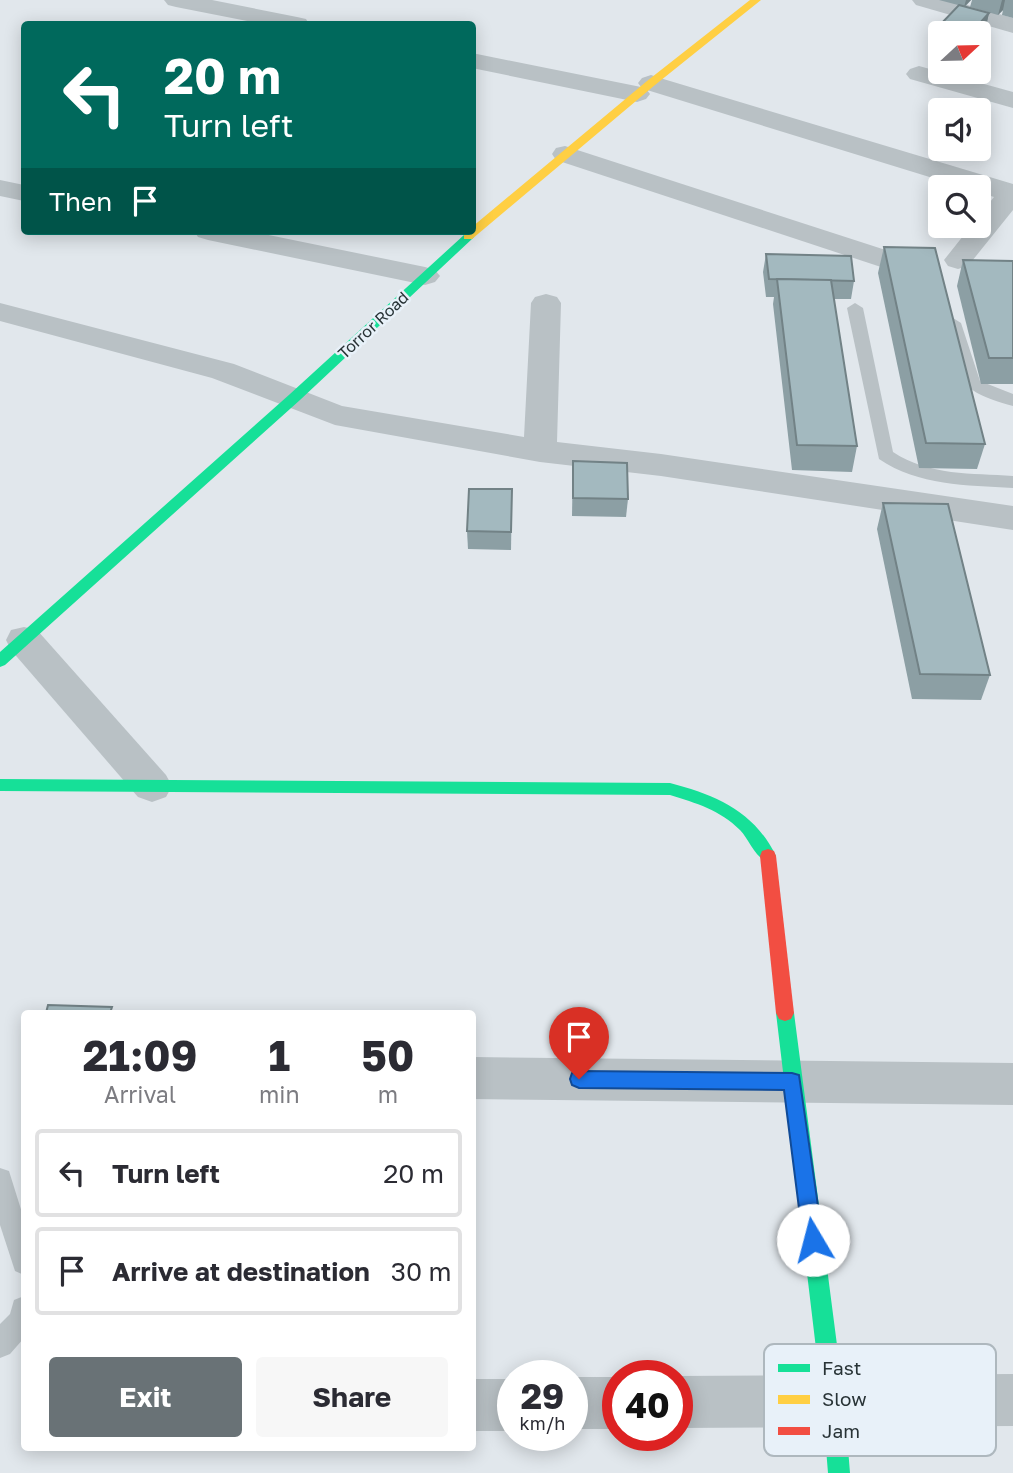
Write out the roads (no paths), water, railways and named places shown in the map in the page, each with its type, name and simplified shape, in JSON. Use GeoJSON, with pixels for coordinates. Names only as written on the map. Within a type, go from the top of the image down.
{"type":"FeatureCollection","features":[{"type":"Feature","properties":{"kind":"street"},"geometry":{"type":"LineString","coordinates":[[176,0],[282,21]]}},
{"type":"Feature","properties":{"kind":"street","name":"Torror Road"},"geometry":{"type":"LineString","coordinates":[[476,229],[644,88],[756,0]]}},
{"type":"Feature","properties":{"kind":"street"},"geometry":{"type":"LineString","coordinates":[[924,0],[1013,26]]}},
{"type":"Feature","properties":{"kind":"street"},"geometry":{"type":"LineString","coordinates":[[476,61],[644,88],[1013,193],[958,261]]}},
{"type":"Feature","properties":{"kind":"street"},"geometry":{"type":"LineString","coordinates":[[919,74],[1013,100]]}},
{"type":"Feature","properties":{"kind":"street"},"geometry":{"type":"LineString","coordinates":[[565,154],[891,261]]}},
{"type":"Feature","properties":{"kind":"street"},"geometry":{"type":"LineString","coordinates":[[0,188],[21,192]]}},
{"type":"Feature","properties":{"kind":"street"},"geometry":{"type":"LineString","coordinates":[[227,235],[425,276]]}},
{"type":"Feature","properties":{"kind":"street","name":"Torror Road"},"geometry":{"type":"LineString","coordinates":[[12,650],[295,397],[470,235]]}},
{"type":"Feature","properties":{"kind":"street"},"geometry":{"type":"LineString","coordinates":[[540,451],[546,303]]}},
{"type":"Feature","properties":{"kind":"street"},"geometry":{"type":"LineString","coordinates":[[0,312],[223,371],[295,397],[335,415],[540,451],[661,465],[1013,518]]}},
{"type":"Feature","properties":{"kind":"street"},"geometry":{"type":"LineString","coordinates":[[12,650],[152,786]]}},
{"type":"Feature","properties":{"kind":"street"},"geometry":{"type":"LineString","coordinates":[[0,785],[670,789],[693,794],[728,809],[752,828],[768,856],[792,1081],[826,1344]]}},
{"type":"Feature","properties":{"kind":"street"},"geometry":{"type":"LineString","coordinates":[[476,1078],[1013,1084]]}},
{"type":"Feature","properties":{"kind":"street"},"geometry":{"type":"LineString","coordinates":[[693,1402],[764,1400]]}},
{"type":"Feature","properties":{"kind":"street"},"geometry":{"type":"LineString","coordinates":[[476,1405],[497,1405]]}},
{"type":"Feature","properties":{"kind":"lane"},"geometry":{"type":"LineString","coordinates":[[948,304],[969,377],[974,385],[986,392],[1013,400]]}},
{"type":"Feature","properties":{"kind":"lane"},"geometry":{"type":"LineString","coordinates":[[855,308],[885,455],[898,466],[915,473],[1013,482]]}},
{"type":"Feature","properties":{"kind":"lane"},"geometry":{"type":"LineString","coordinates":[[0,1180],[21,1252]]}},
{"type":"Feature","properties":{"kind":"lane"},"geometry":{"type":"LineString","coordinates":[[0,1344],[21,1322]]}}]}
